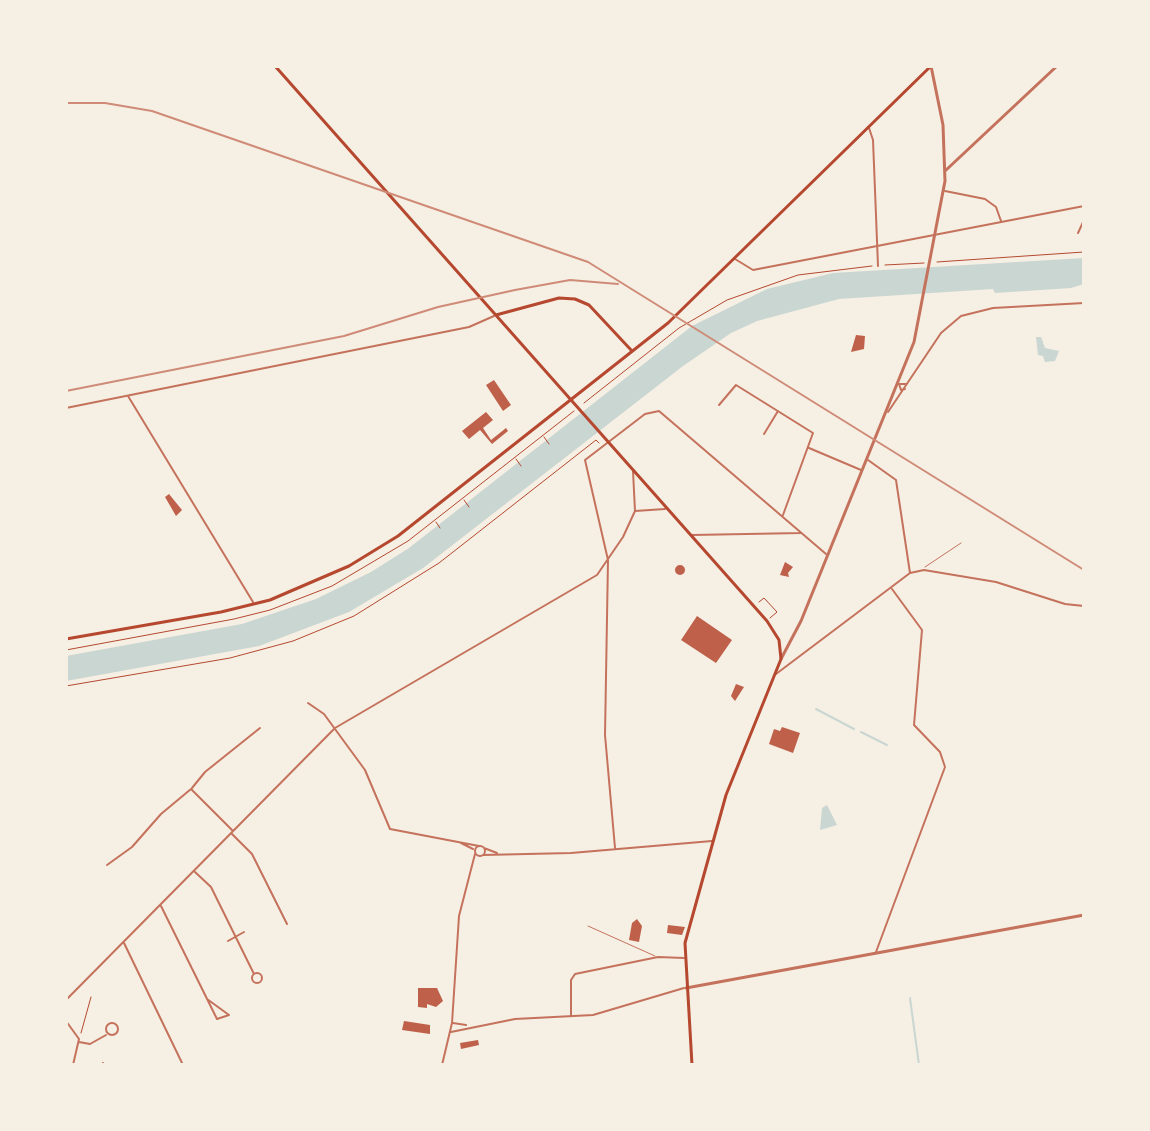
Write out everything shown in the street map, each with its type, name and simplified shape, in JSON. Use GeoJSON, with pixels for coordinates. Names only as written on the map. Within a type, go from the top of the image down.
{"type":"FeatureCollection","features":[{"type":"Feature","properties":{"kind":"main road"},"geometry":{"type":"LineString","coordinates":[[275,66],[754,606],[767,621],[780,645],[781,659],[728,790],[684,958],[692,1065]]}},
{"type":"Feature","properties":{"kind":"main road"},"geometry":{"type":"LineString","coordinates":[[66,639],[254,604],[317,581],[398,536],[633,352],[931,66]]}},
{"type":"Feature","properties":{"kind":"main road"},"geometry":{"type":"LineString","coordinates":[[496,315],[559,298],[575,299],[589,305],[633,352]]}},
{"type":"Feature","properties":{"kind":"street"},"geometry":{"type":"LineString","coordinates":[[790,664],[781,659],[888,412],[920,310],[940,220],[945,171],[943,125],[931,66]]}},
{"type":"Feature","properties":{"kind":"street"},"geometry":{"type":"LineString","coordinates":[[945,171],[1057,66]]}},
{"type":"Feature","properties":{"kind":"street"},"geometry":{"type":"LineString","coordinates":[[868,127],[873,140],[878,266]]}},
{"type":"Feature","properties":{"kind":"street"},"geometry":{"type":"LineString","coordinates":[[944,191],[985,199],[996,207],[1001,223]]}},
{"type":"Feature","properties":{"kind":"street"},"geometry":{"type":"LineString","coordinates":[[734,258],[753,270],[1084,206]]}},
{"type":"Feature","properties":{"kind":"street"},"geometry":{"type":"LineString","coordinates":[[1078,233],[1084,220]]}},
{"type":"Feature","properties":{"kind":"street"},"geometry":{"type":"LineString","coordinates":[[888,412],[941,333],[969,312],[1084,303]]}},
{"type":"Feature","properties":{"kind":"street"},"geometry":{"type":"LineString","coordinates":[[66,408],[469,327],[496,315]]}},
{"type":"Feature","properties":{"kind":"street"},"geometry":{"type":"LineString","coordinates":[[899,384],[910,381]]}},
{"type":"Feature","properties":{"kind":"street"},"geometry":{"type":"LineString","coordinates":[[899,384],[901,390],[905,389]]}},
{"type":"Feature","properties":{"kind":"street"},"geometry":{"type":"LineString","coordinates":[[719,405],[736,385],[811,430],[814,435],[783,516]]}},
{"type":"Feature","properties":{"kind":"street"},"geometry":{"type":"LineString","coordinates":[[128,395],[254,604]]}},
{"type":"Feature","properties":{"kind":"street"},"geometry":{"type":"LineString","coordinates":[[615,848],[605,735],[608,560],[583,463],[601,446],[652,410],[664,413],[828,555]]}},
{"type":"Feature","properties":{"kind":"street"},"geometry":{"type":"LineString","coordinates":[[764,434],[779,411]]}},
{"type":"Feature","properties":{"kind":"street"},"geometry":{"type":"LineString","coordinates":[[809,448],[862,470]]}},
{"type":"Feature","properties":{"kind":"street"},"geometry":{"type":"LineString","coordinates":[[867,459],[896,480],[910,573]]}},
{"type":"Feature","properties":{"kind":"street"},"geometry":{"type":"LineString","coordinates":[[66,1000],[335,728],[597,575],[635,511],[633,470]]}},
{"type":"Feature","properties":{"kind":"street"},"geometry":{"type":"LineString","coordinates":[[635,511],[667,509]]}},
{"type":"Feature","properties":{"kind":"street"},"geometry":{"type":"LineString","coordinates":[[691,535],[802,533]]}},
{"type":"Feature","properties":{"kind":"street"},"geometry":{"type":"LineString","coordinates":[[775,674],[910,573],[924,570],[996,582],[1065,604],[1084,606]]}},
{"type":"Feature","properties":{"kind":"street"},"geometry":{"type":"LineString","coordinates":[[876,952],[945,767],[940,752],[914,725],[922,634],[892,589]]}},
{"type":"Feature","properties":{"kind":"street"},"geometry":{"type":"LineString","coordinates":[[780,645],[791,639]]}},
{"type":"Feature","properties":{"kind":"street"},"geometry":{"type":"LineString","coordinates":[[308,703],[320,708],[369,776],[390,829],[479,846],[502,854]]}},
{"type":"Feature","properties":{"kind":"street"},"geometry":{"type":"LineString","coordinates":[[107,865],[132,847],[205,772],[260,728]]}},
{"type":"Feature","properties":{"kind":"street"},"geometry":{"type":"LineString","coordinates":[[191,789],[252,854],[287,924]]}},
{"type":"Feature","properties":{"kind":"street"},"geometry":{"type":"LineString","coordinates":[[460,842],[482,856],[571,853],[713,841]]}},
{"type":"Feature","properties":{"kind":"street"},"geometry":{"type":"LineString","coordinates":[[442,1065],[451,1032],[458,922],[479,846]]}},
{"type":"Feature","properties":{"kind":"street"},"geometry":{"type":"LineString","coordinates":[[472,866],[482,856],[484,848]]}},
{"type":"Feature","properties":{"kind":"street"},"geometry":{"type":"LineString","coordinates":[[194,871],[211,887],[254,974]]}},
{"type":"Feature","properties":{"kind":"street"},"geometry":{"type":"LineString","coordinates":[[160,905],[207,999],[217,1019],[229,1015],[207,999]]}},
{"type":"Feature","properties":{"kind":"street"},"geometry":{"type":"LineString","coordinates":[[451,1032],[526,1018],[593,1015],[686,988],[1084,915]]}},
{"type":"Feature","properties":{"kind":"street"},"geometry":{"type":"LineString","coordinates":[[228,941],[244,932]]}},
{"type":"Feature","properties":{"kind":"street"},"geometry":{"type":"LineString","coordinates":[[123,942],[183,1065]]}},
{"type":"Feature","properties":{"kind":"street"},"geometry":{"type":"LineString","coordinates":[[571,1017],[573,975],[652,961],[658,957],[684,958]]}},
{"type":"Feature","properties":{"kind":"street"},"geometry":{"type":"LineString","coordinates":[[66,1021],[78,1042],[73,1065]]}},
{"type":"Feature","properties":{"kind":"street"},"geometry":{"type":"LineString","coordinates":[[452,1023],[471,1026]]}},
{"type":"Feature","properties":{"kind":"street"},"geometry":{"type":"LineString","coordinates":[[78,1042],[93,1043],[108,1034]]}},
{"type":"Feature","properties":{"kind":"lane"},"geometry":{"type":"LineString","coordinates":[[924,570],[961,543]]}},
{"type":"Feature","properties":{"kind":"lane"},"geometry":{"type":"LineString","coordinates":[[588,926],[658,957]]}},
{"type":"Feature","properties":{"kind":"path"},"geometry":{"type":"LineString","coordinates":[[66,650],[245,616],[332,586],[381,559],[434,520],[696,316],[777,281],[822,270],[1084,252]]}},
{"type":"Feature","properties":{"kind":"path"},"geometry":{"type":"LineString","coordinates":[[543,435],[549,444]]}},
{"type":"Feature","properties":{"kind":"path"},"geometry":{"type":"LineString","coordinates":[[66,686],[230,658],[293,641],[341,622],[383,600],[439,563],[596,440],[601,446]]}},
{"type":"Feature","properties":{"kind":"path"},"geometry":{"type":"LineString","coordinates":[[515,457],[521,466]]}},
{"type":"Feature","properties":{"kind":"path"},"geometry":{"type":"LineString","coordinates":[[463,498],[469,507]]}},
{"type":"Feature","properties":{"kind":"path"},"geometry":{"type":"LineString","coordinates":[[434,520],[440,528]]}},
{"type":"Feature","properties":{"kind":"path"},"geometry":{"type":"LineString","coordinates":[[754,606],[764,598],[777,612],[767,621]]}},
{"type":"Feature","properties":{"kind":"path"},"geometry":{"type":"LineString","coordinates":[[78,1042],[91,997]]}},
{"type":"Feature","properties":{"kind":"shaded area"},"geometry":{"type":"Polygon","coordinates":[[[1084,258],[1084,284],[1071,288],[995,293],[993,289],[839,299],[757,321],[731,333],[683,366],[423,568],[349,612],[259,646],[66,681],[66,656],[242,624],[316,599],[371,572],[409,548],[692,326],[767,289],[833,273],[1084,258]]]}},
{"type":"Feature","properties":{"kind":"shaded area"},"geometry":{"type":"Polygon","coordinates":[[[1036,337],[1041,337],[1045,348],[1059,351],[1055,361],[1045,362],[1043,356],[1038,355],[1036,337]]]}},
{"type":"Feature","properties":{"kind":"shaded area"},"geometry":{"type":"Polygon","coordinates":[[[827,805],[837,825],[820,830],[822,808],[827,805]]]}},
{"type":"Feature","properties":{"kind":"building"},"geometry":{"type":"Polygon","coordinates":[[[856,335],[865,336],[864,349],[851,352],[856,335]]]}},
{"type":"Feature","properties":{"kind":"building"},"geometry":{"type":"Polygon","coordinates":[[[494,380],[511,405],[503,411],[486,385],[494,380]]]}},
{"type":"Feature","properties":{"kind":"building"},"geometry":{"type":"Polygon","coordinates":[[[486,412],[493,420],[483,428],[491,440],[506,428],[508,431],[492,444],[480,430],[469,439],[462,431],[486,412]]]}},
{"type":"Feature","properties":{"kind":"building"},"geometry":{"type":"Polygon","coordinates":[[[169,494],[182,510],[176,516],[165,497],[169,494]]]}},
{"type":"Feature","properties":{"kind":"building"},"geometry":{"type":"Polygon","coordinates":[[[785,562],[793,567],[788,573],[789,577],[780,575],[785,562]]]}},
{"type":"Feature","properties":{"kind":"building"},"geometry":{"type":"Polygon","coordinates":[[[680,565],[685,570],[680,575],[675,570],[680,565]]]}},
{"type":"Feature","properties":{"kind":"building"},"geometry":{"type":"Polygon","coordinates":[[[697,616],[732,640],[716,663],[681,640],[697,616]]]}},
{"type":"Feature","properties":{"kind":"building"},"geometry":{"type":"Polygon","coordinates":[[[736,684],[744,687],[735,701],[731,696],[736,684]]]}},
{"type":"Feature","properties":{"kind":"building"},"geometry":{"type":"Polygon","coordinates":[[[782,727],[800,733],[793,753],[769,744],[774,729],[780,731],[782,727]]]}},
{"type":"Feature","properties":{"kind":"building"},"geometry":{"type":"Polygon","coordinates":[[[637,919],[642,926],[639,942],[629,940],[632,923],[637,919]]]}},
{"type":"Feature","properties":{"kind":"building"},"geometry":{"type":"Polygon","coordinates":[[[668,925],[685,927],[682,935],[667,933],[668,925]]]}},
{"type":"Feature","properties":{"kind":"building"},"geometry":{"type":"Polygon","coordinates":[[[418,988],[437,988],[443,1001],[436,1007],[427,1004],[427,1008],[418,1007],[418,988]]]}},
{"type":"Feature","properties":{"kind":"building"},"geometry":{"type":"Polygon","coordinates":[[[404,1021],[430,1025],[430,1034],[402,1030],[404,1021]]]}},
{"type":"Feature","properties":{"kind":"building"},"geometry":{"type":"Polygon","coordinates":[[[478,1040],[479,1045],[461,1049],[460,1043],[478,1040]]]}},
{"type":"Feature","properties":{"kind":"waterway"},"geometry":{"type":"LineString","coordinates":[[816,709],[854,729]]}},
{"type":"Feature","properties":{"kind":"waterway"},"geometry":{"type":"LineString","coordinates":[[861,732],[887,745]]}},
{"type":"Feature","properties":{"kind":"waterway"},"geometry":{"type":"LineString","coordinates":[[910,998],[919,1065]]}},
{"type":"Feature","properties":{"kind":"railway"},"geometry":{"type":"LineString","coordinates":[[66,103],[105,103],[152,111],[588,262],[1084,570]]}},
{"type":"Feature","properties":{"kind":"railway"},"geometry":{"type":"LineString","coordinates":[[66,391],[344,336],[438,307],[515,290],[570,280],[618,284]]}}]}
